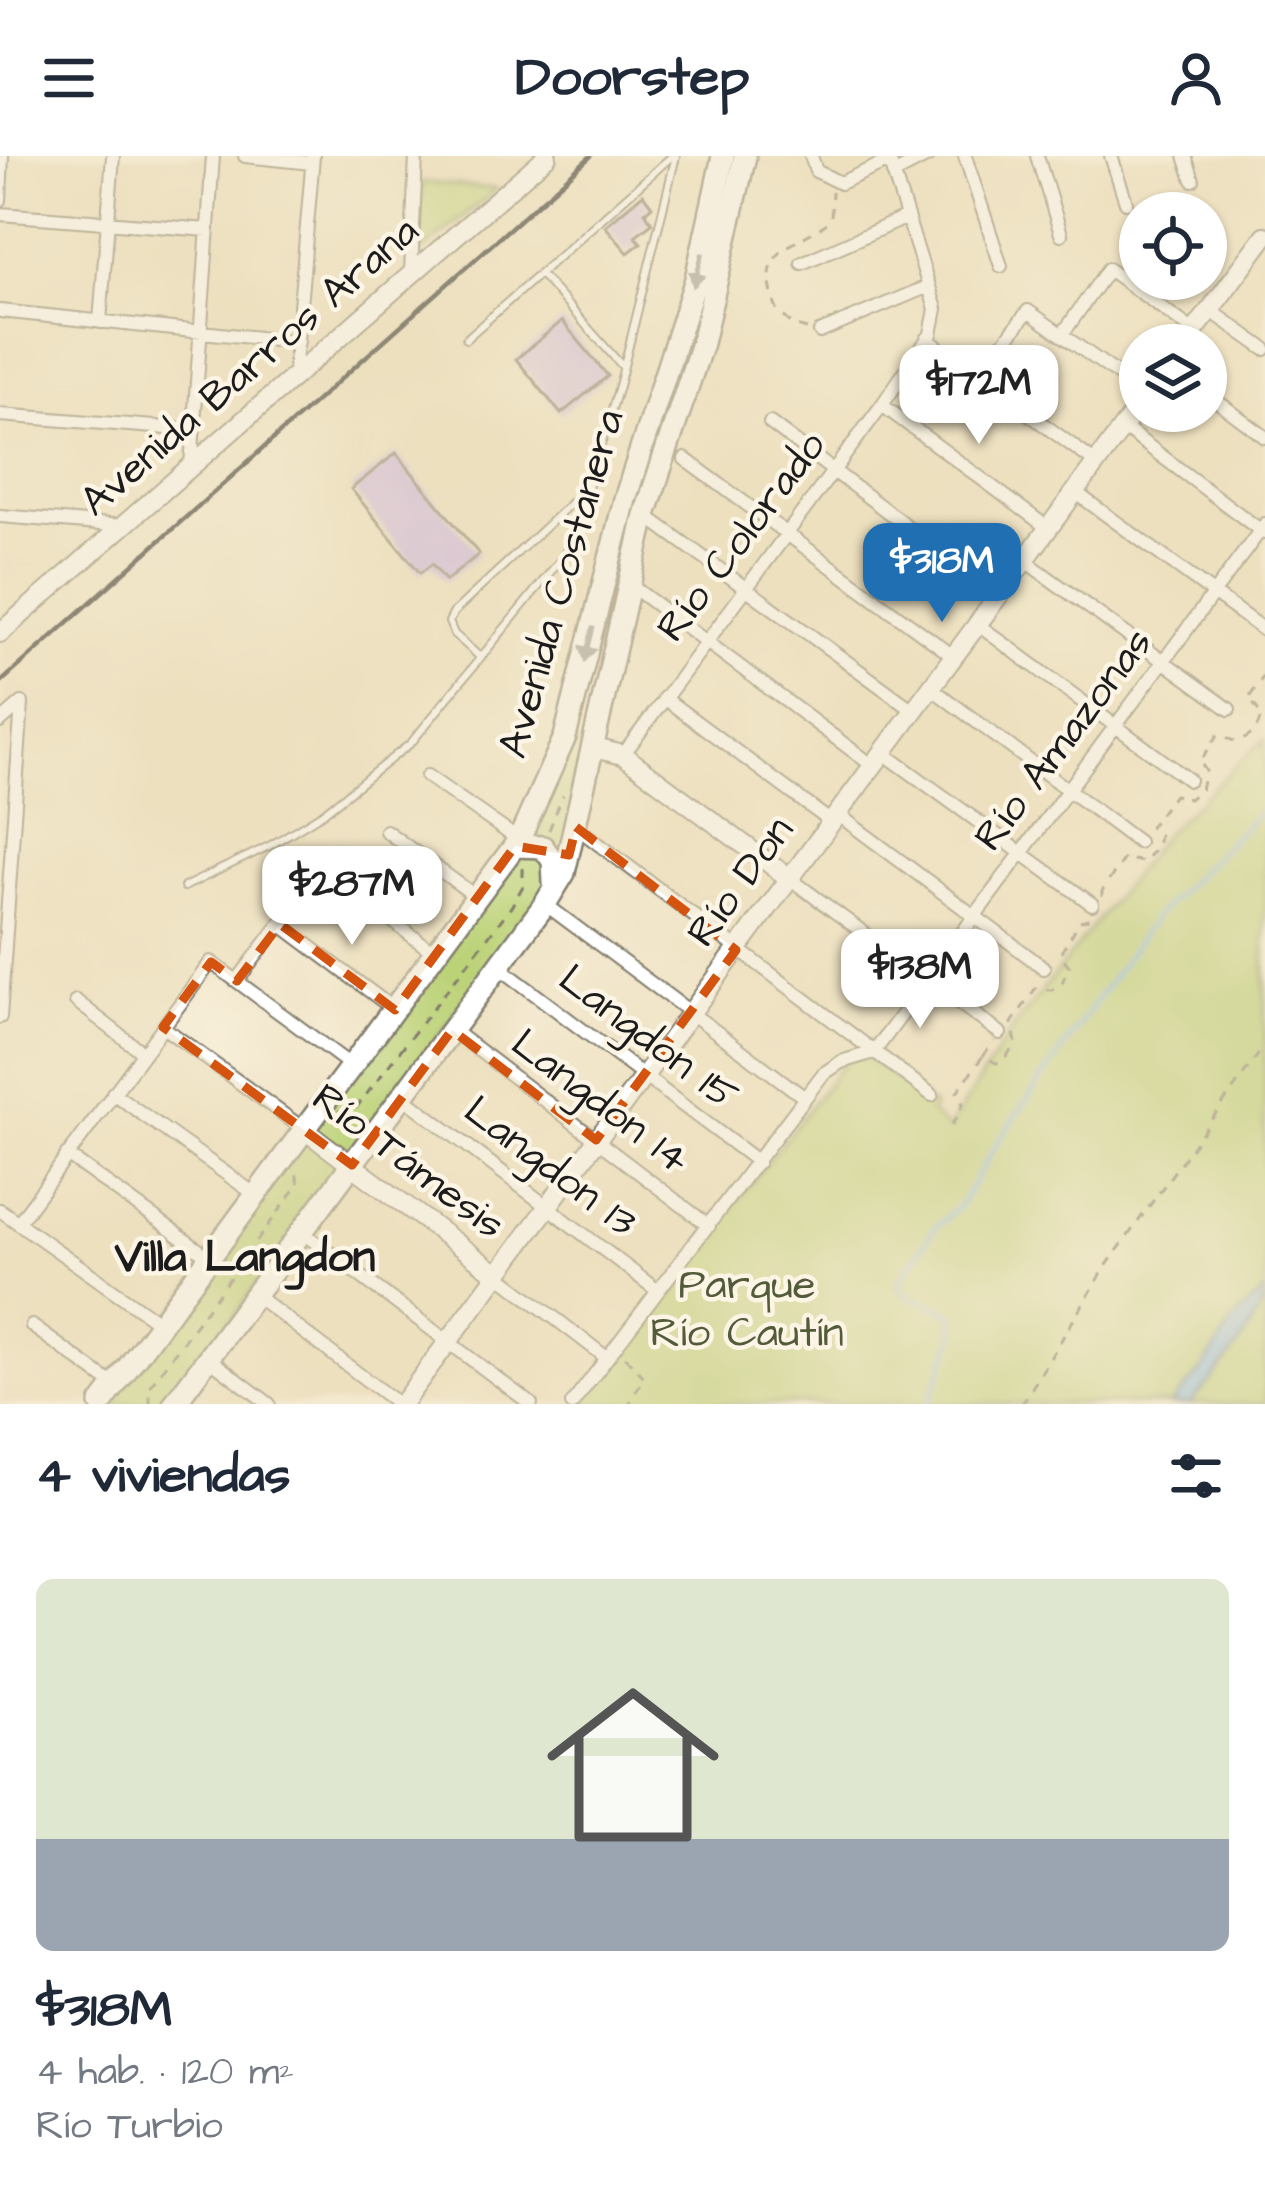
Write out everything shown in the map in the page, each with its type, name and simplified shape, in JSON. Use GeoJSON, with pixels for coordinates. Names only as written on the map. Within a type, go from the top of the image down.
{"type":"FeatureCollection","features":[{"type":"Feature","properties":{"kind":"main road","name":"Avenida Costanera"},"geometry":{"type":"LineString","coordinates":[[108,1395],[517,843],[566,737],[625,499],[696,279],[723,156]]}},
{"type":"Feature","properties":{"kind":"main road","name":"Avenida Costanera"},"geometry":{"type":"LineString","coordinates":[[174,1404],[564,873],[645,515],[702,343],[745,156]]}},
{"type":"Feature","properties":{"kind":"main road"},"geometry":{"type":"LineString","coordinates":[[517,843],[534,844],[550,853],[556,873],[549,897]]}},
{"type":"Feature","properties":{"kind":"street"},"geometry":{"type":"LineString","coordinates":[[0,200],[2,156]]}},
{"type":"Feature","properties":{"kind":"street"},"geometry":{"type":"LineString","coordinates":[[100,322],[113,156]]}},
{"type":"Feature","properties":{"kind":"street"},"geometry":{"type":"LineString","coordinates":[[190,470],[213,156]]}},
{"type":"Feature","properties":{"kind":"street"},"geometry":{"type":"LineString","coordinates":[[245,156],[312,159],[294,378]]}},
{"type":"Feature","properties":{"kind":"street"},"geometry":{"type":"LineString","coordinates":[[410,273],[416,156]]}},
{"type":"Feature","properties":{"kind":"street"},"geometry":{"type":"LineString","coordinates":[[513,186],[516,156]]}},
{"type":"Feature","properties":{"kind":"street","name":"Avenida Barros Arana"},"geometry":{"type":"LineString","coordinates":[[0,634],[548,156]]}},
{"type":"Feature","properties":{"kind":"street"},"geometry":{"type":"LineString","coordinates":[[811,156],[816,171],[840,183],[928,156]]}},
{"type":"Feature","properties":{"kind":"street"},"geometry":{"type":"LineString","coordinates":[[965,156],[1001,266]]}},
{"type":"Feature","properties":{"kind":"street"},"geometry":{"type":"LineString","coordinates":[[1037,156],[1061,234]]}},
{"type":"Feature","properties":{"kind":"street"},"geometry":{"type":"LineString","coordinates":[[1111,156],[1123,192]]}},
{"type":"Feature","properties":{"kind":"street"},"geometry":{"type":"LineString","coordinates":[[1185,156],[1193,180]]}},
{"type":"Feature","properties":{"kind":"street"},"geometry":{"type":"LineString","coordinates":[[890,164],[936,316],[927,339],[1096,464]]}},
{"type":"Feature","properties":{"kind":"street"},"geometry":{"type":"LineString","coordinates":[[0,214],[208,230]]}},
{"type":"Feature","properties":{"kind":"street"},"geometry":{"type":"LineString","coordinates":[[802,263],[907,217]]}},
{"type":"Feature","properties":{"kind":"street"},"geometry":{"type":"LineString","coordinates":[[1200,324],[1262,248]]}},
{"type":"Feature","properties":{"kind":"street"},"geometry":{"type":"LineString","coordinates":[[1062,335],[1108,269],[1173,324]]}},
{"type":"Feature","properties":{"kind":"street"},"geometry":{"type":"LineString","coordinates":[[820,332],[929,286]]}},
{"type":"Feature","properties":{"kind":"street"},"geometry":{"type":"LineString","coordinates":[[1210,310],[1265,350]]}},
{"type":"Feature","properties":{"kind":"street"},"geometry":{"type":"LineString","coordinates":[[0,311],[298,342]]}},
{"type":"Feature","properties":{"kind":"street"},"geometry":{"type":"LineString","coordinates":[[979,376],[1028,311],[1119,375]]}},
{"type":"Feature","properties":{"kind":"street","name":"Río Colorado"},"geometry":{"type":"LineString","coordinates":[[623,754],[927,339]]}},
{"type":"Feature","properties":{"kind":"street"},"geometry":{"type":"LineString","coordinates":[[882,405],[1048,529]]}},
{"type":"Feature","properties":{"kind":"street"},"geometry":{"type":"LineString","coordinates":[[1227,408],[1265,437]]}},
{"type":"Feature","properties":{"kind":"street"},"geometry":{"type":"LineString","coordinates":[[0,416],[194,430]]}},
{"type":"Feature","properties":{"kind":"street"},"geometry":{"type":"LineString","coordinates":[[770,422],[998,596]]}},
{"type":"Feature","properties":{"kind":"street","name":"Río Don"},"geometry":{"type":"LineString","coordinates":[[400,1404],[1119,432]]}},
{"type":"Feature","properties":{"kind":"street"},"geometry":{"type":"LineString","coordinates":[[1130,432],[1264,529]]}},
{"type":"Feature","properties":{"kind":"street"},"geometry":{"type":"LineString","coordinates":[[685,459],[953,656]]}},
{"type":"Feature","properties":{"kind":"street"},"geometry":{"type":"LineString","coordinates":[[1075,492],[1265,631]]}},
{"type":"Feature","properties":{"kind":"street"},"geometry":{"type":"LineString","coordinates":[[645,515],[913,710]]}},
{"type":"Feature","properties":{"kind":"street"},"geometry":{"type":"LineString","coordinates":[[0,516],[123,526]]}},
{"type":"Feature","properties":{"kind":"street","name":"Río Amazonas"},"geometry":{"type":"LineString","coordinates":[[874,1052],[1264,529]]}},
{"type":"Feature","properties":{"kind":"street"},"geometry":{"type":"LineString","coordinates":[[1024,560],[1229,709]]}},
{"type":"Feature","properties":{"kind":"street"},"geometry":{"type":"LineString","coordinates":[[628,584],[705,642],[1092,904]]}},
{"type":"Feature","properties":{"kind":"street"},"geometry":{"type":"LineString","coordinates":[[977,624],[1189,779]]}},
{"type":"Feature","properties":{"kind":"street"},"geometry":{"type":"LineString","coordinates":[[930,687],[1138,842]]}},
{"type":"Feature","properties":{"kind":"street"},"geometry":{"type":"LineString","coordinates":[[664,698],[1044,968]]}},
{"type":"Feature","properties":{"kind":"street"},"geometry":{"type":"LineString","coordinates":[[0,722],[22,703],[1,1017]]}},
{"type":"Feature","properties":{"kind":"street"},"geometry":{"type":"LineString","coordinates":[[594,748],[623,754],[1000,1033]]}},
{"type":"Feature","properties":{"kind":"street"},"geometry":{"type":"LineString","coordinates":[[427,776],[517,843]]}},
{"type":"Feature","properties":{"kind":"street"},"geometry":{"type":"LineString","coordinates":[[576,827],[932,1095]]}},
{"type":"Feature","properties":{"kind":"street"},"geometry":{"type":"LineString","coordinates":[[386,831],[478,898]]}},
{"type":"Feature","properties":{"kind":"street"},"geometry":{"type":"LineString","coordinates":[[341,883],[436,954]]}},
{"type":"Feature","properties":{"kind":"street"},"geometry":{"type":"LineString","coordinates":[[549,897],[805,1098]]}},
{"type":"Feature","properties":{"kind":"street"},"geometry":{"type":"LineString","coordinates":[[236,981],[280,925],[395,1010]]}},
{"type":"Feature","properties":{"kind":"street"},"geometry":{"type":"LineString","coordinates":[[18,1223],[211,962],[353,1067]]}},
{"type":"Feature","properties":{"kind":"street","name":"Langdon 15"},"geometry":{"type":"LineString","coordinates":[[499,967],[758,1162]]}},
{"type":"Feature","properties":{"kind":"street"},"geometry":{"type":"LineString","coordinates":[[76,1001],[143,1053]]}},
{"type":"Feature","properties":{"kind":"street","name":"Río Támesis"},"geometry":{"type":"LineString","coordinates":[[163,1027],[613,1355]]}},
{"type":"Feature","properties":{"kind":"street","name":"Langdon 14"},"geometry":{"type":"LineString","coordinates":[[452,1030],[710,1226]]}},
{"type":"Feature","properties":{"kind":"street"},"geometry":{"type":"LineString","coordinates":[[572,1404],[823,1074],[874,1052]]}},
{"type":"Feature","properties":{"kind":"street"},"geometry":{"type":"LineString","coordinates":[[113,1093],[256,1195]]}},
{"type":"Feature","properties":{"kind":"street","name":"Langdon 13"},"geometry":{"type":"LineString","coordinates":[[402,1096],[658,1291]]}},
{"type":"Feature","properties":{"kind":"street"},"geometry":{"type":"LineString","coordinates":[[67,1155],[210,1258]]}},
{"type":"Feature","properties":{"kind":"street"},"geometry":{"type":"LineString","coordinates":[[0,1210],[160,1324]]}},
{"type":"Feature","properties":{"kind":"street"},"geometry":{"type":"LineString","coordinates":[[302,1232],[531,1404]]}},
{"type":"Feature","properties":{"kind":"street"},"geometry":{"type":"LineString","coordinates":[[255,1295],[400,1404]]}},
{"type":"Feature","properties":{"kind":"street"},"geometry":{"type":"LineString","coordinates":[[32,1326],[108,1395]]}},
{"type":"Feature","properties":{"kind":"street"},"geometry":{"type":"LineString","coordinates":[[208,1358],[269,1404]]}},
{"type":"Feature","properties":{"kind":"lane"},"geometry":{"type":"LineString","coordinates":[[466,339],[674,156]]}},
{"type":"Feature","properties":{"kind":"lane"},"geometry":{"type":"LineString","coordinates":[[184,887],[271,845],[323,813],[411,743],[561,560],[571,543],[623,367],[674,156]]}},
{"type":"Feature","properties":{"kind":"lane"},"geometry":{"type":"LineString","coordinates":[[539,274],[623,367]]}},
{"type":"Feature","properties":{"kind":"lane"},"geometry":{"type":"LineString","coordinates":[[481,658],[454,634],[448,622],[454,612],[588,488]]}},
{"type":"Feature","properties":{"kind":"path"},"geometry":{"type":"LineString","coordinates":[[772,273],[802,263]]}},
{"type":"Feature","properties":{"kind":"path"},"geometry":{"type":"LineString","coordinates":[[952,1125],[962,1109],[957,1092],[982,1056],[996,1063],[1004,1060],[1016,1043],[1012,1023],[1035,989],[1052,990],[1062,983],[1070,967],[1060,953],[1080,921],[1094,918],[1102,905],[1102,891],[1124,858],[1148,859],[1159,842],[1159,835],[1150,827],[1174,795],[1189,799],[1201,789],[1206,771],[1200,762],[1218,735],[1237,742],[1250,738],[1258,728],[1261,714],[1249,698],[1265,674]]}},
{"type":"Feature","properties":{"kind":"path"},"geometry":{"type":"LineString","coordinates":[[1022,1404],[1120,1246],[1265,1046]]}},
{"type":"Feature","properties":{"kind":"path"},"geometry":{"type":"LineString","coordinates":[[613,1355],[643,1374],[629,1404]]}},
{"type":"Feature","properties":{"kind":"highlighted area"},"geometry":{"type":"Polygon","coordinates":[[[576,827],[736,950],[596,1140],[452,1030],[352,1165],[163,1027],[211,962],[237,981],[280,924],[395,1010],[515,846],[569,855],[576,827]]]}},
{"type":"Feature","properties":{"kind":"green space"},"geometry":{"type":"Polygon","coordinates":[[[423,182],[497,189],[421,252],[414,245],[423,182]]]}},
{"type":"Feature","properties":{"kind":"green space","name":"Parque Río Cautín"},"geometry":{"type":"Polygon","coordinates":[[[1265,739],[1265,1404],[580,1404],[855,1048],[934,1106],[930,1113],[948,1129],[1011,1031],[1165,833],[1265,739]]]}},
{"type":"Feature","properties":{"kind":"green space"},"geometry":{"type":"Polygon","coordinates":[[[567,741],[591,750],[561,872],[170,1404],[106,1404],[522,841],[567,741]]]}},
{"type":"Feature","properties":{"kind":"water"},"geometry":{"type":"Polygon","coordinates":[[[1265,1291],[1247,1333],[1211,1381],[1190,1404],[1171,1404],[1200,1372],[1238,1315],[1265,1291]]]}},
{"type":"Feature","properties":{"kind":"building"},"geometry":{"type":"Polygon","coordinates":[[[643,194],[652,206],[645,212],[652,223],[635,236],[641,243],[628,253],[605,226],[643,194]]]}},
{"type":"Feature","properties":{"kind":"building"},"geometry":{"type":"Polygon","coordinates":[[[562,321],[608,376],[561,414],[516,359],[562,321]]]}},
{"type":"Feature","properties":{"kind":"building"},"geometry":{"type":"Polygon","coordinates":[[[396,453],[479,554],[446,581],[432,564],[420,573],[351,489],[396,453]]]}},
{"type":"Feature","properties":{"kind":"waterway"},"geometry":{"type":"LineString","coordinates":[[928,1404],[955,1335],[952,1313],[906,1295],[898,1283],[935,1228],[960,1205],[996,1145],[1156,915],[1265,807]]}},
{"type":"Feature","properties":{"kind":"railway"},"geometry":{"type":"LineString","coordinates":[[0,683],[591,156]]}},
{"type":"Feature","properties":{"kind":"district","name":"Villa Langdon"},"geometry":{"type":"Point","coordinates":[245,1258]}}]}
